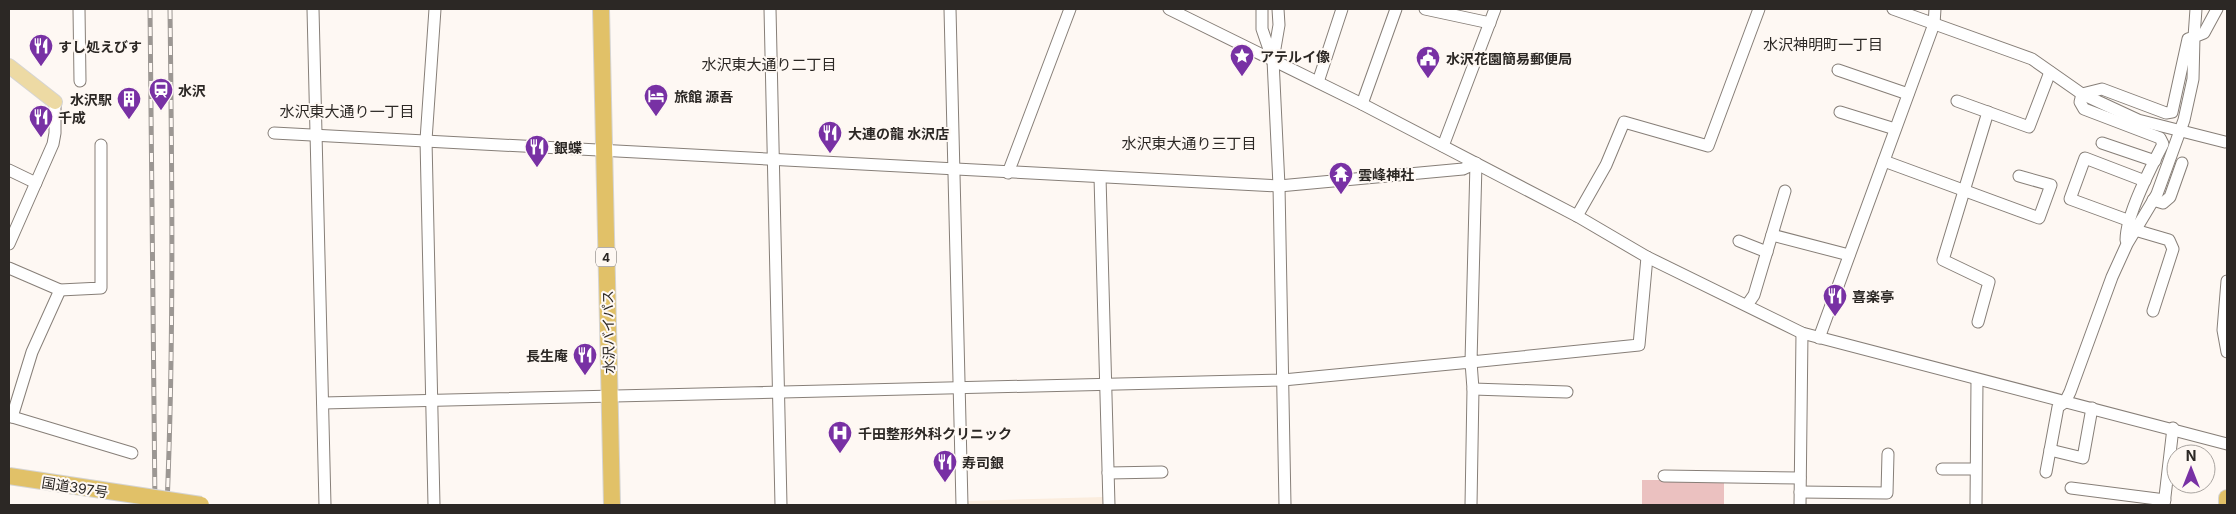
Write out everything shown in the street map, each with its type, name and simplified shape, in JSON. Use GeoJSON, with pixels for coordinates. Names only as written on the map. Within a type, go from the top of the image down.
{"type":"FeatureCollection","features":[{"type":"Feature","properties":{"kind":"highway","name":"水沢バイパス"},"geometry":{"type":"LineString","coordinates":[[600,9],[612,505]]}},
{"type":"Feature","properties":{"kind":"highway","name":"国道397号"},"geometry":{"type":"LineString","coordinates":[[9,476],[201,505]]}},
{"type":"Feature","properties":{"kind":"highway"},"geometry":{"type":"LineString","coordinates":[[2227,498],[2227,505]]}},
{"type":"Feature","properties":{"kind":"main road"},"geometry":{"type":"LineString","coordinates":[[9,66],[55,102]]}},
{"type":"Feature","properties":{"kind":"street"},"geometry":{"type":"LineString","coordinates":[[79,9],[80,81]]}},
{"type":"Feature","properties":{"kind":"street"},"geometry":{"type":"LineString","coordinates":[[313,9],[325,505]]}},
{"type":"Feature","properties":{"kind":"street"},"geometry":{"type":"LineString","coordinates":[[434,505],[430,400],[426,140],[435,9]]}},
{"type":"Feature","properties":{"kind":"street"},"geometry":{"type":"LineString","coordinates":[[770,9],[781,505]]}},
{"type":"Feature","properties":{"kind":"street"},"geometry":{"type":"LineString","coordinates":[[950,9],[962,505]]}},
{"type":"Feature","properties":{"kind":"street"},"geometry":{"type":"LineString","coordinates":[[1008,172],[1070,9]]}},
{"type":"Feature","properties":{"kind":"street"},"geometry":{"type":"LineString","coordinates":[[1262,9],[1262,29],[1273,60]]}},
{"type":"Feature","properties":{"kind":"street"},"geometry":{"type":"LineString","coordinates":[[1278,9],[1279,25],[1273,60],[1279,186],[1285,505]]}},
{"type":"Feature","properties":{"kind":"street"},"geometry":{"type":"LineString","coordinates":[[1318,82],[1342,9]]}},
{"type":"Feature","properties":{"kind":"street"},"geometry":{"type":"LineString","coordinates":[[1362,104],[1396,9]]}},
{"type":"Feature","properties":{"kind":"street"},"geometry":{"type":"LineString","coordinates":[[1425,9],[1490,23]]}},
{"type":"Feature","properties":{"kind":"street"},"geometry":{"type":"LineString","coordinates":[[1443,146],[1495,9]]}},
{"type":"Feature","properties":{"kind":"street"},"geometry":{"type":"LineString","coordinates":[[1577,216],[1606,165],[1624,122],[1708,146],[1759,9]]}},
{"type":"Feature","properties":{"kind":"street"},"geometry":{"type":"LineString","coordinates":[[1893,9],[2032,59],[2082,94],[2138,120],[2226,142]]}},
{"type":"Feature","properties":{"kind":"street"},"geometry":{"type":"LineString","coordinates":[[1819,338],[1934,24],[1935,9]]}},
{"type":"Feature","properties":{"kind":"street"},"geometry":{"type":"LineString","coordinates":[[2046,472],[2058,407],[2065,402],[2112,277],[2128,244],[2126,238],[2153,200],[2180,130],[2193,79],[2196,9]]}},
{"type":"Feature","properties":{"kind":"street"},"geometry":{"type":"LineString","coordinates":[[2082,94],[2102,89],[2166,113],[2172,112],[2188,39],[2204,34],[2217,9]]}},
{"type":"Feature","properties":{"kind":"street"},"geometry":{"type":"LineString","coordinates":[[1174,10],[1476,163],[1577,216],[1648,257],[1802,333],[1977,380],[2173,428],[2227,444]]}},
{"type":"Feature","properties":{"kind":"street"},"geometry":{"type":"LineString","coordinates":[[1838,70],[1908,94]]}},
{"type":"Feature","properties":{"kind":"street"},"geometry":{"type":"LineString","coordinates":[[1957,101],[2029,127],[2050,72]]}},
{"type":"Feature","properties":{"kind":"street"},"geometry":{"type":"LineString","coordinates":[[2082,94],[2080,102],[2084,109],[2160,138],[2163,144],[2145,181],[2133,226]]}},
{"type":"Feature","properties":{"kind":"street"},"geometry":{"type":"LineString","coordinates":[[9,244],[53,144],[55,102]]}},
{"type":"Feature","properties":{"kind":"street"},"geometry":{"type":"LineString","coordinates":[[1840,112],[1895,130]]}},
{"type":"Feature","properties":{"kind":"street"},"geometry":{"type":"LineString","coordinates":[[1978,322],[1989,282],[1943,260],[1988,112]]}},
{"type":"Feature","properties":{"kind":"street"},"geometry":{"type":"LineString","coordinates":[[274,133],[1279,186],[1463,168],[1476,163]]}},
{"type":"Feature","properties":{"kind":"street"},"geometry":{"type":"LineString","coordinates":[[2102,143],[2154,161]]}},
{"type":"Feature","properties":{"kind":"street"},"geometry":{"type":"LineString","coordinates":[[9,268],[60,290],[101,288],[101,145]]}},
{"type":"Feature","properties":{"kind":"street"},"geometry":{"type":"LineString","coordinates":[[2145,181],[2085,158],[2070,199],[2169,240],[2173,249],[2153,311]]}},
{"type":"Feature","properties":{"kind":"street"},"geometry":{"type":"LineString","coordinates":[[1884,161],[2039,218],[2051,185],[2019,176]]}},
{"type":"Feature","properties":{"kind":"street"},"geometry":{"type":"LineString","coordinates":[[1471,505],[1473,389],[1471,362],[1476,163]]}},
{"type":"Feature","properties":{"kind":"street"},"geometry":{"type":"LineString","coordinates":[[2153,200],[2163,203],[2170,197],[2182,163]]}},
{"type":"Feature","properties":{"kind":"street"},"geometry":{"type":"LineString","coordinates":[[9,170],[36,183]]}},
{"type":"Feature","properties":{"kind":"street"},"geometry":{"type":"LineString","coordinates":[[1100,177],[1104,383],[1109,505]]}},
{"type":"Feature","properties":{"kind":"street"},"geometry":{"type":"LineString","coordinates":[[1747,305],[1754,295],[1785,191]]}},
{"type":"Feature","properties":{"kind":"street"},"geometry":{"type":"LineString","coordinates":[[1772,235],[1849,255]]}},
{"type":"Feature","properties":{"kind":"street"},"geometry":{"type":"LineString","coordinates":[[1739,241],[1767,252]]}},
{"type":"Feature","properties":{"kind":"street"},"geometry":{"type":"LineString","coordinates":[[322,403],[1283,380],[1639,345],[1648,257]]}},
{"type":"Feature","properties":{"kind":"street"},"geometry":{"type":"LineString","coordinates":[[2227,282],[2223,330],[2227,352]]}},
{"type":"Feature","properties":{"kind":"street"},"geometry":{"type":"LineString","coordinates":[[60,290],[32,352],[10,417],[132,453]]}},
{"type":"Feature","properties":{"kind":"street"},"geometry":{"type":"LineString","coordinates":[[1800,505],[1802,333]]}},
{"type":"Feature","properties":{"kind":"street"},"geometry":{"type":"LineString","coordinates":[[1976,505],[1977,380]]}},
{"type":"Feature","properties":{"kind":"street"},"geometry":{"type":"LineString","coordinates":[[1473,389],[1567,392]]}},
{"type":"Feature","properties":{"kind":"street"},"geometry":{"type":"LineString","coordinates":[[2050,450],[2083,458],[2092,408]]}},
{"type":"Feature","properties":{"kind":"street"},"geometry":{"type":"LineString","coordinates":[[2071,488],[2164,502],[2173,428]]}},
{"type":"Feature","properties":{"kind":"street"},"geometry":{"type":"LineString","coordinates":[[1800,492],[1887,493],[1888,454]]}},
{"type":"Feature","properties":{"kind":"street"},"geometry":{"type":"LineString","coordinates":[[1942,469],[1976,469]]}},
{"type":"Feature","properties":{"kind":"street"},"geometry":{"type":"LineString","coordinates":[[1108,473],[1162,472]]}},
{"type":"Feature","properties":{"kind":"street"},"geometry":{"type":"LineString","coordinates":[[1664,476],[1800,478]]}},
{"type":"Feature","properties":{"kind":"shaded area"},"geometry":{"type":"Polygon","coordinates":[[[1642,480],[1724,480],[1724,505],[1642,505],[1642,480]]]}},
{"type":"Feature","properties":{"kind":"shaded area"},"geometry":{"type":"Polygon","coordinates":[[[1103,497],[1103,505],[968,505],[968,501],[1103,497]]]}},
{"type":"Feature","properties":{"kind":"railway"},"geometry":{"type":"LineString","coordinates":[[150,9],[155,505]]}},
{"type":"Feature","properties":{"kind":"railway"},"geometry":{"type":"LineString","coordinates":[[167,505],[172,319],[170,9]]}},
{"type":"Feature","properties":{"kind":"place","name":"すし処えびす"},"geometry":{"type":"Point","coordinates":[41,67]}},
{"type":"Feature","properties":{"kind":"place","name":"アテルイ像"},"geometry":{"type":"Point","coordinates":[1242,77]}},
{"type":"Feature","properties":{"kind":"place","name":"水沢花園簡易郵便局"},"geometry":{"type":"Point","coordinates":[1428,79]}},
{"type":"Feature","properties":{"kind":"place","name":"水沢"},"geometry":{"type":"Point","coordinates":[161,111]}},
{"type":"Feature","properties":{"kind":"place","name":"旅館 源吾"},"geometry":{"type":"Point","coordinates":[656,117]}},
{"type":"Feature","properties":{"kind":"place","name":"水沢駅"},"geometry":{"type":"Point","coordinates":[129,120]}},
{"type":"Feature","properties":{"kind":"place","name":"千成"},"geometry":{"type":"Point","coordinates":[41,138]}},
{"type":"Feature","properties":{"kind":"place","name":"大連の龍 水沢店"},"geometry":{"type":"Point","coordinates":[830,154]}},
{"type":"Feature","properties":{"kind":"place","name":"銀蝶"},"geometry":{"type":"Point","coordinates":[537,168]}},
{"type":"Feature","properties":{"kind":"place","name":"雲峰神社"},"geometry":{"type":"Point","coordinates":[1341,195]}},
{"type":"Feature","properties":{"kind":"place","name":"喜楽亭"},"geometry":{"type":"Point","coordinates":[1835,317]}},
{"type":"Feature","properties":{"kind":"place","name":"長生庵"},"geometry":{"type":"Point","coordinates":[585,376]}},
{"type":"Feature","properties":{"kind":"place","name":"千田整形外科クリニック"},"geometry":{"type":"Point","coordinates":[840,454]}},
{"type":"Feature","properties":{"kind":"place","name":"寿司銀"},"geometry":{"type":"Point","coordinates":[945,483]}},
{"type":"Feature","properties":{"kind":"district","name":"水沢神明町一丁目"},"geometry":{"type":"Point","coordinates":[1823,44]}},
{"type":"Feature","properties":{"kind":"district","name":"水沢東大通り二丁目"},"geometry":{"type":"Point","coordinates":[769,64]}},
{"type":"Feature","properties":{"kind":"district","name":"水沢東大通り一丁目"},"geometry":{"type":"Point","coordinates":[347,111]}},
{"type":"Feature","properties":{"kind":"district","name":"水沢東大通り三丁目"},"geometry":{"type":"Point","coordinates":[1189,143]}}]}
